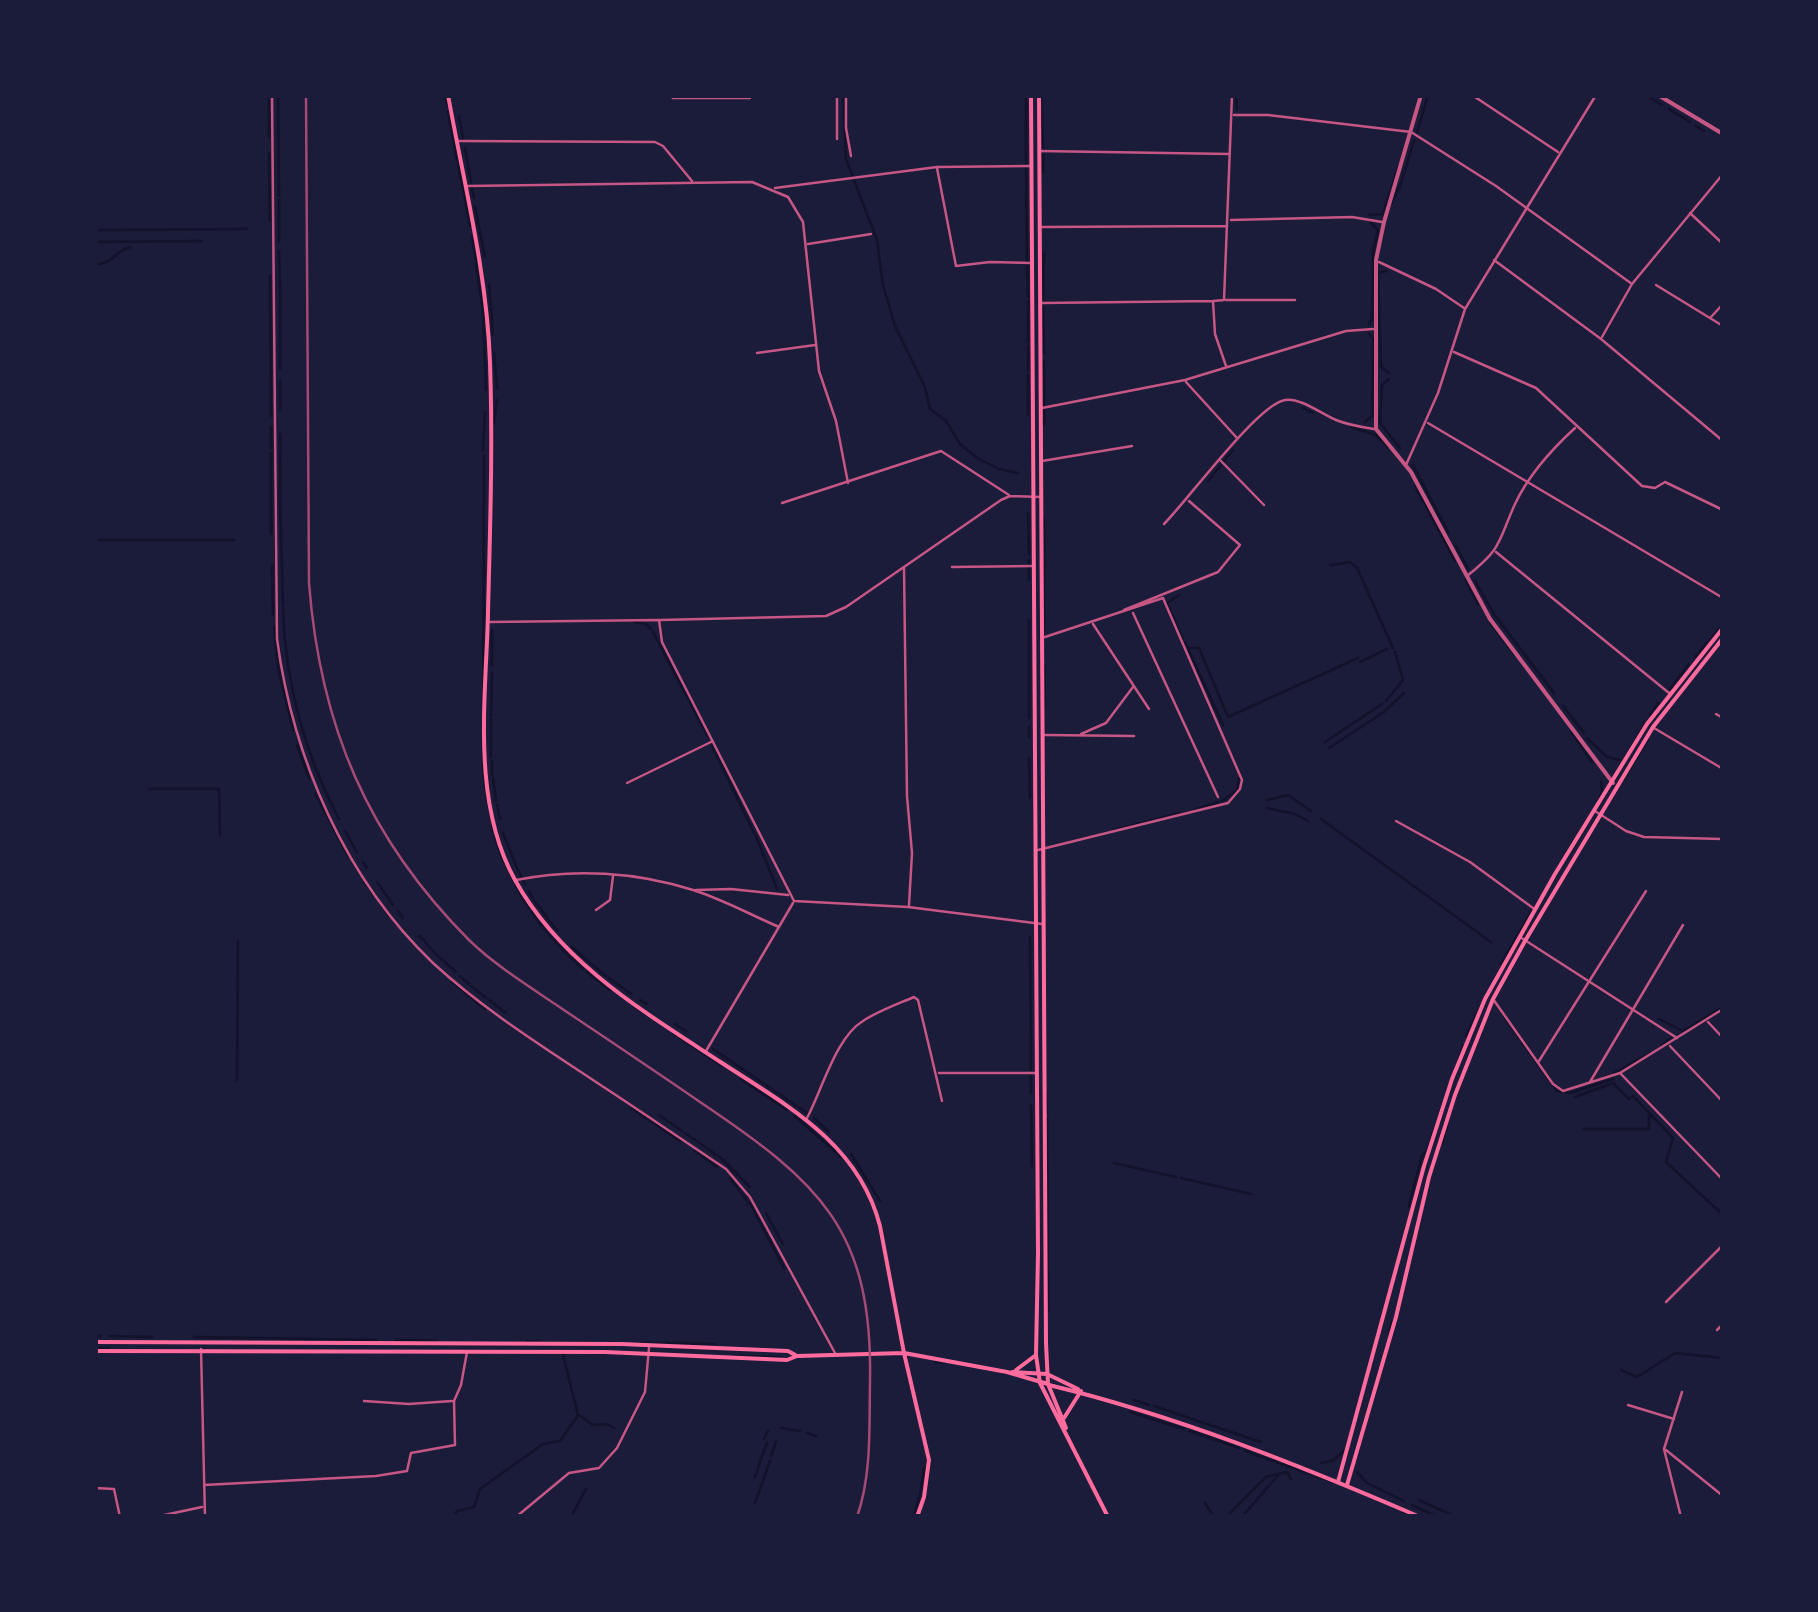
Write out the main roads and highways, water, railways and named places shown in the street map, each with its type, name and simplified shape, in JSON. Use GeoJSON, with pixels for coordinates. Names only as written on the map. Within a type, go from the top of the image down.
{"type":"FeatureCollection","features":[{"type":"Feature","properties":{"kind":"main road"},"geometry":{"type":"LineString","coordinates":[[448,95],[482,272],[490,365],[487,780],[495,824],[515,880],[542,922],[577,960],[616,992],[807,1120],[845,1156],[869,1191],[930,1460],[917,1517]]}},
{"type":"Feature","properties":{"kind":"main road"},"geometry":{"type":"LineString","coordinates":[[1031,95],[1036,1355],[1040,1383],[1108,1517]]}},
{"type":"Feature","properties":{"kind":"main road"},"geometry":{"type":"LineString","coordinates":[[1039,95],[1047,1374],[1066,1432]]}},
{"type":"Feature","properties":{"kind":"main road"},"geometry":{"type":"LineString","coordinates":[[1338,1482],[1447,1093],[1485,1000],[1534,909],[1723,628]]}},
{"type":"Feature","properties":{"kind":"main road"},"geometry":{"type":"LineString","coordinates":[[1347,1486],[1396,1317],[1429,1177],[1454,1095],[1494,1000],[1611,781],[1669,693],[1723,638]]}},
{"type":"Feature","properties":{"kind":"main road"},"geometry":{"type":"LineString","coordinates":[[95,1342],[468,1344],[788,1360],[797,1356],[904,1353],[1009,1372],[1081,1391],[1262,1450],[1420,1517]]}},
{"type":"Feature","properties":{"kind":"main road"},"geometry":{"type":"LineString","coordinates":[[104,1342],[104,1350]]}},
{"type":"Feature","properties":{"kind":"main road"},"geometry":{"type":"LineString","coordinates":[[95,1350],[467,1351],[605,1344],[788,1352],[797,1356]]}},
{"type":"Feature","properties":{"kind":"main road"},"geometry":{"type":"LineString","coordinates":[[604,1352],[605,1344]]}},
{"type":"Feature","properties":{"kind":"main road"},"geometry":{"type":"LineString","coordinates":[[718,1348],[718,1358]]}},
{"type":"Feature","properties":{"kind":"main road"},"geometry":{"type":"LineString","coordinates":[[1009,1372],[1036,1355]]}},
{"type":"Feature","properties":{"kind":"main road"},"geometry":{"type":"LineString","coordinates":[[1009,1372],[1047,1374],[1081,1391]]}},
{"type":"Feature","properties":{"kind":"main road"},"geometry":{"type":"LineString","coordinates":[[1064,1418],[1081,1391]]}},
{"type":"Feature","properties":{"kind":"waterway"},"geometry":{"type":"LineString","coordinates":[[269,95],[269,137]]}},
{"type":"Feature","properties":{"kind":"waterway"},"geometry":{"type":"LineString","coordinates":[[278,95],[279,196]]}},
{"type":"Feature","properties":{"kind":"waterway"},"geometry":{"type":"LineString","coordinates":[[445,95],[447,105]]}},
{"type":"Feature","properties":{"kind":"waterway"},"geometry":{"type":"LineString","coordinates":[[843,95],[846,159],[877,240],[883,285],[895,326],[925,387],[930,409],[946,421],[960,444],[977,458],[1018,473]]}},
{"type":"Feature","properties":{"kind":"waterway"},"geometry":{"type":"LineString","coordinates":[[1026,95],[1026,164]]}},
{"type":"Feature","properties":{"kind":"waterway"},"geometry":{"type":"LineString","coordinates":[[1041,95],[1043,148]]}},
{"type":"Feature","properties":{"kind":"waterway"},"geometry":{"type":"LineString","coordinates":[[1236,95],[1237,109]]}},
{"type":"Feature","properties":{"kind":"waterway"},"geometry":{"type":"LineString","coordinates":[[1417,133],[1428,95]]}},
{"type":"Feature","properties":{"kind":"waterway"},"geometry":{"type":"LineString","coordinates":[[1649,97],[1662,105]]}},
{"type":"Feature","properties":{"kind":"waterway"},"geometry":{"type":"LineString","coordinates":[[1669,109],[1690,122]]}},
{"type":"Feature","properties":{"kind":"waterway"},"geometry":{"type":"LineString","coordinates":[[448,111],[457,160]]}},
{"type":"Feature","properties":{"kind":"waterway"},"geometry":{"type":"LineString","coordinates":[[459,116],[463,138]]}},
{"type":"Feature","properties":{"kind":"waterway"},"geometry":{"type":"LineString","coordinates":[[1696,126],[1704,131]]}},
{"type":"Feature","properties":{"kind":"waterway"},"geometry":{"type":"LineString","coordinates":[[1390,206],[1414,141]]}},
{"type":"Feature","properties":{"kind":"waterway"},"geometry":{"type":"LineString","coordinates":[[465,148],[471,182]]}},
{"type":"Feature","properties":{"kind":"waterway"},"geometry":{"type":"LineString","coordinates":[[269,153],[270,221]]}},
{"type":"Feature","properties":{"kind":"waterway"},"geometry":{"type":"LineString","coordinates":[[1043,155],[1043,172]]}},
{"type":"Feature","properties":{"kind":"waterway"},"geometry":{"type":"LineString","coordinates":[[458,163],[470,226]]}},
{"type":"Feature","properties":{"kind":"waterway"},"geometry":{"type":"LineString","coordinates":[[1369,215],[1383,214],[1398,167]]}},
{"type":"Feature","properties":{"kind":"waterway"},"geometry":{"type":"LineString","coordinates":[[1026,169],[1027,261]]}},
{"type":"Feature","properties":{"kind":"waterway"},"geometry":{"type":"LineString","coordinates":[[472,188],[474,198]]}},
{"type":"Feature","properties":{"kind":"waterway"},"geometry":{"type":"LineString","coordinates":[[279,200],[279,242]]}},
{"type":"Feature","properties":{"kind":"waterway"},"geometry":{"type":"LineString","coordinates":[[475,207],[485,257]]}},
{"type":"Feature","properties":{"kind":"waterway"},"geometry":{"type":"LineString","coordinates":[[1371,223],[1378,230],[1374,247]]}},
{"type":"Feature","properties":{"kind":"waterway"},"geometry":{"type":"LineString","coordinates":[[95,230],[247,229]]}},
{"type":"Feature","properties":{"kind":"waterway"},"geometry":{"type":"LineString","coordinates":[[472,236],[483,311],[486,390]]}},
{"type":"Feature","properties":{"kind":"waterway"},"geometry":{"type":"LineString","coordinates":[[95,242],[202,241]]}},
{"type":"Feature","properties":{"kind":"waterway"},"geometry":{"type":"LineString","coordinates":[[95,264],[107,262],[131,247]]}},
{"type":"Feature","properties":{"kind":"waterway"},"geometry":{"type":"LineString","coordinates":[[1369,324],[1373,248]]}},
{"type":"Feature","properties":{"kind":"waterway"},"geometry":{"type":"LineString","coordinates":[[279,251],[280,287]]}},
{"type":"Feature","properties":{"kind":"waterway"},"geometry":{"type":"LineString","coordinates":[[1043,300],[1044,253]]}},
{"type":"Feature","properties":{"kind":"waterway"},"geometry":{"type":"LineString","coordinates":[[1027,266],[1028,297]]}},
{"type":"Feature","properties":{"kind":"waterway"},"geometry":{"type":"LineString","coordinates":[[1386,271],[1378,273],[1381,367],[1389,373]]}},
{"type":"Feature","properties":{"kind":"waterway"},"geometry":{"type":"LineString","coordinates":[[270,276],[271,416]]}},
{"type":"Feature","properties":{"kind":"waterway"},"geometry":{"type":"LineString","coordinates":[[489,285],[493,335]]}},
{"type":"Feature","properties":{"kind":"waterway"},"geometry":{"type":"LineString","coordinates":[[280,289],[280,327]]}},
{"type":"Feature","properties":{"kind":"waterway"},"geometry":{"type":"LineString","coordinates":[[1028,301],[1028,342]]}},
{"type":"Feature","properties":{"kind":"waterway"},"geometry":{"type":"LineString","coordinates":[[1043,307],[1044,353]]}},
{"type":"Feature","properties":{"kind":"waterway"},"geometry":{"type":"LineString","coordinates":[[280,329],[280,350]]}},
{"type":"Feature","properties":{"kind":"waterway"},"geometry":{"type":"LineString","coordinates":[[1365,422],[1372,416],[1373,339],[1369,334]]}},
{"type":"Feature","properties":{"kind":"waterway"},"geometry":{"type":"LineString","coordinates":[[1028,346],[1028,370]]}},
{"type":"Feature","properties":{"kind":"waterway"},"geometry":{"type":"LineString","coordinates":[[494,352],[497,388]]}},
{"type":"Feature","properties":{"kind":"waterway"},"geometry":{"type":"LineString","coordinates":[[280,353],[280,369]]}},
{"type":"Feature","properties":{"kind":"waterway"},"geometry":{"type":"LineString","coordinates":[[1044,362],[1044,405]]}},
{"type":"Feature","properties":{"kind":"waterway"},"geometry":{"type":"LineString","coordinates":[[1028,375],[1028,415]]}},
{"type":"Feature","properties":{"kind":"waterway"},"geometry":{"type":"LineString","coordinates":[[1389,379],[1382,385],[1380,423],[1400,448]]}},
{"type":"Feature","properties":{"kind":"waterway"},"geometry":{"type":"LineString","coordinates":[[280,381],[280,391]]}},
{"type":"Feature","properties":{"kind":"waterway"},"geometry":{"type":"LineString","coordinates":[[280,393],[280,410]]}},
{"type":"Feature","properties":{"kind":"waterway"},"geometry":{"type":"LineString","coordinates":[[494,423],[497,400]]}},
{"type":"Feature","properties":{"kind":"waterway"},"geometry":{"type":"LineString","coordinates":[[1303,408],[1313,413]]}},
{"type":"Feature","properties":{"kind":"waterway"},"geometry":{"type":"LineString","coordinates":[[1044,410],[1044,424]]}},
{"type":"Feature","properties":{"kind":"waterway"},"geometry":{"type":"LineString","coordinates":[[483,450],[485,412]]}},
{"type":"Feature","properties":{"kind":"waterway"},"geometry":{"type":"LineString","coordinates":[[271,427],[271,448]]}},
{"type":"Feature","properties":{"kind":"waterway"},"geometry":{"type":"LineString","coordinates":[[1351,427],[1376,435],[1388,447]]}},
{"type":"Feature","properties":{"kind":"waterway"},"geometry":{"type":"LineString","coordinates":[[280,434],[280,449]]}},
{"type":"Feature","properties":{"kind":"waterway"},"geometry":{"type":"LineString","coordinates":[[1223,462],[1233,450]]}},
{"type":"Feature","properties":{"kind":"waterway"},"geometry":{"type":"LineString","coordinates":[[280,452],[280,459]]}},
{"type":"Feature","properties":{"kind":"waterway"},"geometry":{"type":"LineString","coordinates":[[271,453],[271,534]]}},
{"type":"Feature","properties":{"kind":"waterway"},"geometry":{"type":"LineString","coordinates":[[483,771],[484,456]]}},
{"type":"Feature","properties":{"kind":"waterway"},"geometry":{"type":"LineString","coordinates":[[280,461],[280,496]]}},
{"type":"Feature","properties":{"kind":"waterway"},"geometry":{"type":"LineString","coordinates":[[1208,481],[1221,465]]}},
{"type":"Feature","properties":{"kind":"waterway"},"geometry":{"type":"LineString","coordinates":[[1413,465],[1449,534]]}},
{"type":"Feature","properties":{"kind":"waterway"},"geometry":{"type":"LineString","coordinates":[[1415,486],[1455,561]]}},
{"type":"Feature","properties":{"kind":"waterway"},"geometry":{"type":"LineString","coordinates":[[280,499],[283,606]]}},
{"type":"Feature","properties":{"kind":"waterway"},"geometry":{"type":"LineString","coordinates":[[1028,513],[1029,554]]}},
{"type":"Feature","properties":{"kind":"waterway"},"geometry":{"type":"LineString","coordinates":[[1044,518],[1044,633]]}},
{"type":"Feature","properties":{"kind":"waterway"},"geometry":{"type":"LineString","coordinates":[[95,540],[234,540]]}},
{"type":"Feature","properties":{"kind":"waterway"},"geometry":{"type":"LineString","coordinates":[[1456,546],[1468,569]]}},
{"type":"Feature","properties":{"kind":"waterway"},"geometry":{"type":"LineString","coordinates":[[1029,560],[1029,580]]}},
{"type":"Feature","properties":{"kind":"waterway"},"geometry":{"type":"LineString","coordinates":[[1331,565],[1350,562],[1357,568],[1393,648]]}},
{"type":"Feature","properties":{"kind":"waterway"},"geometry":{"type":"LineString","coordinates":[[272,566],[273,614]]}},
{"type":"Feature","properties":{"kind":"waterway"},"geometry":{"type":"LineString","coordinates":[[1465,579],[1478,604]]}},
{"type":"Feature","properties":{"kind":"waterway"},"geometry":{"type":"LineString","coordinates":[[1475,581],[1494,614],[1554,693]]}},
{"type":"Feature","properties":{"kind":"waterway"},"geometry":{"type":"LineString","coordinates":[[1179,595],[1167,603],[1183,639]]}},
{"type":"Feature","properties":{"kind":"waterway"},"geometry":{"type":"LineString","coordinates":[[283,609],[288,664],[299,717],[316,769],[339,819]]}},
{"type":"Feature","properties":{"kind":"waterway"},"geometry":{"type":"LineString","coordinates":[[1029,620],[1029,718]]}},
{"type":"Feature","properties":{"kind":"waterway"},"geometry":{"type":"LineString","coordinates":[[635,622],[651,629]]}},
{"type":"Feature","properties":{"kind":"waterway"},"geometry":{"type":"LineString","coordinates":[[1490,623],[1515,655]]}},
{"type":"Feature","properties":{"kind":"waterway"},"geometry":{"type":"LineString","coordinates":[[274,627],[278,667],[293,730]]}},
{"type":"Feature","properties":{"kind":"waterway"},"geometry":{"type":"LineString","coordinates":[[1695,657],[1721,627]]}},
{"type":"Feature","properties":{"kind":"waterway"},"geometry":{"type":"LineString","coordinates":[[492,630],[492,666]]}},
{"type":"Feature","properties":{"kind":"waterway"},"geometry":{"type":"LineString","coordinates":[[653,632],[708,737]]}},
{"type":"Feature","properties":{"kind":"waterway"},"geometry":{"type":"LineString","coordinates":[[1185,642],[1188,648],[1199,648],[1228,717],[1358,658]]}},
{"type":"Feature","properties":{"kind":"waterway"},"geometry":{"type":"LineString","coordinates":[[1188,649],[1223,725]]}},
{"type":"Feature","properties":{"kind":"waterway"},"geometry":{"type":"LineString","coordinates":[[1360,662],[1387,649]]}},
{"type":"Feature","properties":{"kind":"waterway"},"geometry":{"type":"LineString","coordinates":[[1386,701],[1403,680],[1395,652]]}},
{"type":"Feature","properties":{"kind":"waterway"},"geometry":{"type":"LineString","coordinates":[[1670,689],[1689,664]]}},
{"type":"Feature","properties":{"kind":"waterway"},"geometry":{"type":"LineString","coordinates":[[1044,709],[1045,666]]}},
{"type":"Feature","properties":{"kind":"waterway"},"geometry":{"type":"LineString","coordinates":[[491,716],[492,673]]}},
{"type":"Feature","properties":{"kind":"waterway"},"geometry":{"type":"LineString","coordinates":[[1329,748],[1384,712],[1404,693]]}},
{"type":"Feature","properties":{"kind":"waterway"},"geometry":{"type":"LineString","coordinates":[[1650,715],[1658,703]]}},
{"type":"Feature","properties":{"kind":"waterway"},"geometry":{"type":"LineString","coordinates":[[1325,742],[1382,704]]}},
{"type":"Feature","properties":{"kind":"waterway"},"geometry":{"type":"LineString","coordinates":[[1563,706],[1584,733]]}},
{"type":"Feature","properties":{"kind":"waterway"},"geometry":{"type":"LineString","coordinates":[[491,719],[491,734]]}},
{"type":"Feature","properties":{"kind":"waterway"},"geometry":{"type":"LineString","coordinates":[[1633,744],[1645,723]]}},
{"type":"Feature","properties":{"kind":"waterway"},"geometry":{"type":"LineString","coordinates":[[1029,727],[1029,737]]}},
{"type":"Feature","properties":{"kind":"waterway"},"geometry":{"type":"LineString","coordinates":[[1572,733],[1592,762]]}},
{"type":"Feature","properties":{"kind":"waterway"},"geometry":{"type":"LineString","coordinates":[[491,736],[491,757]]}},
{"type":"Feature","properties":{"kind":"waterway"},"geometry":{"type":"LineString","coordinates":[[1587,738],[1607,757],[1620,760]]}},
{"type":"Feature","properties":{"kind":"waterway"},"geometry":{"type":"LineString","coordinates":[[1624,779],[1648,739]]}},
{"type":"Feature","properties":{"kind":"waterway"},"geometry":{"type":"LineString","coordinates":[[297,745],[309,778]]}},
{"type":"Feature","properties":{"kind":"waterway"},"geometry":{"type":"LineString","coordinates":[[712,746],[777,889]]}},
{"type":"Feature","properties":{"kind":"waterway"},"geometry":{"type":"LineString","coordinates":[[1029,758],[1030,798]]}},
{"type":"Feature","properties":{"kind":"waterway"},"geometry":{"type":"LineString","coordinates":[[492,761],[492,775]]}},
{"type":"Feature","properties":{"kind":"waterway"},"geometry":{"type":"LineString","coordinates":[[483,773],[491,821]]}},
{"type":"Feature","properties":{"kind":"waterway"},"geometry":{"type":"LineString","coordinates":[[493,778],[496,801]]}},
{"type":"Feature","properties":{"kind":"waterway"},"geometry":{"type":"LineString","coordinates":[[1222,801],[1237,790],[1239,778]]}},
{"type":"Feature","properties":{"kind":"waterway"},"geometry":{"type":"LineString","coordinates":[[1598,801],[1601,782]]}},
{"type":"Feature","properties":{"kind":"waterway"},"geometry":{"type":"LineString","coordinates":[[149,789],[219,789],[220,835]]}},
{"type":"Feature","properties":{"kind":"waterway"},"geometry":{"type":"LineString","coordinates":[[315,793],[349,858]]}},
{"type":"Feature","properties":{"kind":"waterway"},"geometry":{"type":"LineString","coordinates":[[1267,800],[1288,795],[1311,811]]}},
{"type":"Feature","properties":{"kind":"waterway"},"geometry":{"type":"LineString","coordinates":[[1194,810],[1218,802]]}},
{"type":"Feature","properties":{"kind":"waterway"},"geometry":{"type":"LineString","coordinates":[[497,805],[500,819]]}},
{"type":"Feature","properties":{"kind":"waterway"},"geometry":{"type":"LineString","coordinates":[[1267,808],[1308,821]]}},
{"type":"Feature","properties":{"kind":"waterway"},"geometry":{"type":"LineString","coordinates":[[1160,818],[1180,813]]}},
{"type":"Feature","properties":{"kind":"waterway"},"geometry":{"type":"LineString","coordinates":[[1114,830],[1157,819]]}},
{"type":"Feature","properties":{"kind":"waterway"},"geometry":{"type":"LineString","coordinates":[[1321,819],[1491,942]]}},
{"type":"Feature","properties":{"kind":"waterway"},"geometry":{"type":"LineString","coordinates":[[492,826],[500,853]]}},
{"type":"Feature","properties":{"kind":"waterway"},"geometry":{"type":"LineString","coordinates":[[345,831],[357,852]]}},
{"type":"Feature","properties":{"kind":"waterway"},"geometry":{"type":"LineString","coordinates":[[503,833],[517,868]]}},
{"type":"Feature","properties":{"kind":"waterway"},"geometry":{"type":"LineString","coordinates":[[501,856],[520,894]]}},
{"type":"Feature","properties":{"kind":"waterway"},"geometry":{"type":"LineString","coordinates":[[363,862],[367,868]]}},
{"type":"Feature","properties":{"kind":"waterway"},"geometry":{"type":"LineString","coordinates":[[517,868],[525,884]]}},
{"type":"Feature","properties":{"kind":"waterway"},"geometry":{"type":"LineString","coordinates":[[359,873],[374,896]]}},
{"type":"Feature","properties":{"kind":"waterway"},"geometry":{"type":"LineString","coordinates":[[377,882],[393,905]]}},
{"type":"Feature","properties":{"kind":"waterway"},"geometry":{"type":"LineString","coordinates":[[529,891],[532,897]]}},
{"type":"Feature","properties":{"kind":"waterway"},"geometry":{"type":"LineString","coordinates":[[521,896],[529,908]]}},
{"type":"Feature","properties":{"kind":"waterway"},"geometry":{"type":"LineString","coordinates":[[534,900],[548,919]]}},
{"type":"Feature","properties":{"kind":"waterway"},"geometry":{"type":"LineString","coordinates":[[381,905],[389,916]]}},
{"type":"Feature","properties":{"kind":"waterway"},"geometry":{"type":"LineString","coordinates":[[1501,964],[1533,909]]}},
{"type":"Feature","properties":{"kind":"waterway"},"geometry":{"type":"LineString","coordinates":[[398,911],[403,918]]}},
{"type":"Feature","properties":{"kind":"waterway"},"geometry":{"type":"LineString","coordinates":[[531,911],[542,926]]}},
{"type":"Feature","properties":{"kind":"waterway"},"geometry":{"type":"LineString","coordinates":[[549,921],[557,930]]}},
{"type":"Feature","properties":{"kind":"waterway"},"geometry":{"type":"LineString","coordinates":[[543,928],[552,938]]}},
{"type":"Feature","properties":{"kind":"waterway"},"geometry":{"type":"LineString","coordinates":[[419,936],[424,940]]}},
{"type":"Feature","properties":{"kind":"waterway"},"geometry":{"type":"LineString","coordinates":[[1030,937],[1031,1070]]}},
{"type":"Feature","properties":{"kind":"waterway"},"geometry":{"type":"LineString","coordinates":[[554,940],[564,951]]}},
{"type":"Feature","properties":{"kind":"waterway"},"geometry":{"type":"LineString","coordinates":[[237,1080],[238,941]]}},
{"type":"Feature","properties":{"kind":"waterway"},"geometry":{"type":"LineString","coordinates":[[425,942],[434,952]]}},
{"type":"Feature","properties":{"kind":"waterway"},"geometry":{"type":"LineString","coordinates":[[572,947],[587,960]]}},
{"type":"Feature","properties":{"kind":"waterway"},"geometry":{"type":"LineString","coordinates":[[565,952],[583,969]]}},
{"type":"Feature","properties":{"kind":"waterway"},"geometry":{"type":"LineString","coordinates":[[436,954],[456,972]]}},
{"type":"Feature","properties":{"kind":"waterway"},"geometry":{"type":"LineString","coordinates":[[589,962],[606,976]]}},
{"type":"Feature","properties":{"kind":"waterway"},"geometry":{"type":"LineString","coordinates":[[587,972],[610,990]]}},
{"type":"Feature","properties":{"kind":"waterway"},"geometry":{"type":"LineString","coordinates":[[460,976],[469,984]]}},
{"type":"Feature","properties":{"kind":"waterway"},"geometry":{"type":"LineString","coordinates":[[609,978],[631,994]]}},
{"type":"Feature","properties":{"kind":"waterway"},"geometry":{"type":"LineString","coordinates":[[451,981],[485,1009]]}},
{"type":"Feature","properties":{"kind":"waterway"},"geometry":{"type":"LineString","coordinates":[[471,986],[486,998]]}},
{"type":"Feature","properties":{"kind":"waterway"},"geometry":{"type":"LineString","coordinates":[[489,1000],[506,1013]]}},
{"type":"Feature","properties":{"kind":"waterway"},"geometry":{"type":"LineString","coordinates":[[640,1000],[647,1004]]}},
{"type":"Feature","properties":{"kind":"waterway"},"geometry":{"type":"LineString","coordinates":[[1466,1036],[1481,1005]]}},
{"type":"Feature","properties":{"kind":"waterway"},"geometry":{"type":"LineString","coordinates":[[633,1006],[647,1015]]}},
{"type":"Feature","properties":{"kind":"waterway"},"geometry":{"type":"LineString","coordinates":[[1659,1019],[1683,1031],[1723,1007]]}},
{"type":"Feature","properties":{"kind":"waterway"},"geometry":{"type":"LineString","coordinates":[[1504,1017],[1557,1091],[1570,1093],[1613,1079]]}},
{"type":"Feature","properties":{"kind":"waterway"},"geometry":{"type":"LineString","coordinates":[[675,1024],[686,1031]]}},
{"type":"Feature","properties":{"kind":"waterway"},"geometry":{"type":"LineString","coordinates":[[673,1033],[722,1066]]}},
{"type":"Feature","properties":{"kind":"waterway"},"geometry":{"type":"LineString","coordinates":[[1661,1046],[1671,1038]]}},
{"type":"Feature","properties":{"kind":"waterway"},"geometry":{"type":"LineString","coordinates":[[1411,1209],[1422,1156],[1463,1046]]}},
{"type":"Feature","properties":{"kind":"waterway"},"geometry":{"type":"LineString","coordinates":[[713,1049],[807,1113]]}},
{"type":"Feature","properties":{"kind":"waterway"},"geometry":{"type":"LineString","coordinates":[[1614,1073],[1650,1053]]}},
{"type":"Feature","properties":{"kind":"waterway"},"geometry":{"type":"LineString","coordinates":[[1031,1075],[1031,1093]]}},
{"type":"Feature","properties":{"kind":"waterway"},"geometry":{"type":"LineString","coordinates":[[741,1079],[787,1110]]}},
{"type":"Feature","properties":{"kind":"waterway"},"geometry":{"type":"LineString","coordinates":[[1575,1097],[1613,1083],[1629,1099],[1633,1096],[1673,1138],[1666,1162],[1722,1214]]}},
{"type":"Feature","properties":{"kind":"waterway"},"geometry":{"type":"LineString","coordinates":[[1046,1093],[1047,1113]]}},
{"type":"Feature","properties":{"kind":"waterway"},"geometry":{"type":"LineString","coordinates":[[1031,1105],[1032,1166]]}},
{"type":"Feature","properties":{"kind":"waterway"},"geometry":{"type":"LineString","coordinates":[[631,1108],[680,1141]]}},
{"type":"Feature","properties":{"kind":"waterway"},"geometry":{"type":"LineString","coordinates":[[659,1115],[682,1131]]}},
{"type":"Feature","properties":{"kind":"waterway"},"geometry":{"type":"LineString","coordinates":[[1584,1129],[1649,1129],[1649,1115]]}},
{"type":"Feature","properties":{"kind":"waterway"},"geometry":{"type":"LineString","coordinates":[[795,1116],[841,1157]]}},
{"type":"Feature","properties":{"kind":"waterway"},"geometry":{"type":"LineString","coordinates":[[814,1118],[829,1132]]}},
{"type":"Feature","properties":{"kind":"waterway"},"geometry":{"type":"LineString","coordinates":[[1047,1118],[1048,1311]]}},
{"type":"Feature","properties":{"kind":"waterway"},"geometry":{"type":"LineString","coordinates":[[1442,1143],[1447,1126]]}},
{"type":"Feature","properties":{"kind":"waterway"},"geometry":{"type":"LineString","coordinates":[[685,1133],[721,1158],[750,1187]]}},
{"type":"Feature","properties":{"kind":"waterway"},"geometry":{"type":"LineString","coordinates":[[695,1151],[717,1167]]}},
{"type":"Feature","properties":{"kind":"waterway"},"geometry":{"type":"LineString","coordinates":[[851,1154],[880,1201]]}},
{"type":"Feature","properties":{"kind":"waterway"},"geometry":{"type":"LineString","coordinates":[[1114,1163],[1176,1177]]}},
{"type":"Feature","properties":{"kind":"waterway"},"geometry":{"type":"LineString","coordinates":[[730,1178],[752,1207],[784,1268]]}},
{"type":"Feature","properties":{"kind":"waterway"},"geometry":{"type":"LineString","coordinates":[[1181,1178],[1251,1194]]}},
{"type":"Feature","properties":{"kind":"waterway"},"geometry":{"type":"LineString","coordinates":[[766,1213],[783,1244]]}},
{"type":"Feature","properties":{"kind":"waterway"},"geometry":{"type":"LineString","coordinates":[[1389,1334],[1392,1322]]}},
{"type":"Feature","properties":{"kind":"waterway"},"geometry":{"type":"LineString","coordinates":[[95,1336],[101,1336]]}},
{"type":"Feature","properties":{"kind":"waterway"},"geometry":{"type":"LineString","coordinates":[[110,1336],[152,1337]]}},
{"type":"Feature","properties":{"kind":"waterway"},"geometry":{"type":"LineString","coordinates":[[194,1337],[376,1340]]}},
{"type":"Feature","properties":{"kind":"waterway"},"geometry":{"type":"LineString","coordinates":[[396,1340],[437,1341]]}},
{"type":"Feature","properties":{"kind":"waterway"},"geometry":{"type":"LineString","coordinates":[[527,1341],[541,1342]]}},
{"type":"Feature","properties":{"kind":"waterway"},"geometry":{"type":"LineString","coordinates":[[640,1343],[680,1343]]}},
{"type":"Feature","properties":{"kind":"waterway"},"geometry":{"type":"LineString","coordinates":[[681,1343],[714,1344]]}},
{"type":"Feature","properties":{"kind":"waterway"},"geometry":{"type":"LineString","coordinates":[[95,1348],[109,1348]]}},
{"type":"Feature","properties":{"kind":"waterway"},"geometry":{"type":"LineString","coordinates":[[453,1517],[457,1511],[474,1507],[480,1489],[543,1444],[560,1441],[578,1415],[563,1355],[566,1353]]}},
{"type":"Feature","properties":{"kind":"waterway"},"geometry":{"type":"LineString","coordinates":[[1621,1370],[1637,1377],[1675,1353],[1723,1358]]}},
{"type":"Feature","properties":{"kind":"waterway"},"geometry":{"type":"LineString","coordinates":[[732,1356],[780,1357]]}},
{"type":"Feature","properties":{"kind":"waterway"},"geometry":{"type":"LineString","coordinates":[[935,1362],[944,1363]]}},
{"type":"Feature","properties":{"kind":"waterway"},"geometry":{"type":"LineString","coordinates":[[1134,1400],[1149,1405]]}},
{"type":"Feature","properties":{"kind":"waterway"},"geometry":{"type":"LineString","coordinates":[[1154,1406],[1204,1423]]}},
{"type":"Feature","properties":{"kind":"waterway"},"geometry":{"type":"LineString","coordinates":[[1130,1412],[1184,1429]]}},
{"type":"Feature","properties":{"kind":"waterway"},"geometry":{"type":"LineString","coordinates":[[579,1415],[593,1425],[614,1428]]}},
{"type":"Feature","properties":{"kind":"waterway"},"geometry":{"type":"LineString","coordinates":[[1207,1424],[1261,1442]]}},
{"type":"Feature","properties":{"kind":"waterway"},"geometry":{"type":"LineString","coordinates":[[781,1428],[800,1431]]}},
{"type":"Feature","properties":{"kind":"waterway"},"geometry":{"type":"LineString","coordinates":[[764,1439],[768,1431]]}},
{"type":"Feature","properties":{"kind":"waterway"},"geometry":{"type":"LineString","coordinates":[[1190,1431],[1239,1448]]}},
{"type":"Feature","properties":{"kind":"waterway"},"geometry":{"type":"LineString","coordinates":[[807,1433],[816,1436]]}},
{"type":"Feature","properties":{"kind":"waterway"},"geometry":{"type":"LineString","coordinates":[[771,1456],[776,1442]]}},
{"type":"Feature","properties":{"kind":"waterway"},"geometry":{"type":"LineString","coordinates":[[761,1459],[767,1443]]}},
{"type":"Feature","properties":{"kind":"waterway"},"geometry":{"type":"LineString","coordinates":[[1321,1463],[1334,1460],[1346,1449]]}},
{"type":"Feature","properties":{"kind":"waterway"},"geometry":{"type":"LineString","coordinates":[[1245,1451],[1333,1482]]}},
{"type":"Feature","properties":{"kind":"waterway"},"geometry":{"type":"LineString","coordinates":[[755,1503],[770,1461]]}},
{"type":"Feature","properties":{"kind":"waterway"},"geometry":{"type":"LineString","coordinates":[[755,1477],[760,1462]]}},
{"type":"Feature","properties":{"kind":"waterway"},"geometry":{"type":"LineString","coordinates":[[920,1496],[924,1468]]}},
{"type":"Feature","properties":{"kind":"waterway"},"geometry":{"type":"LineString","coordinates":[[1226,1517],[1266,1477],[1287,1472],[1291,1479]]}},
{"type":"Feature","properties":{"kind":"waterway"},"geometry":{"type":"LineString","coordinates":[[1357,1472],[1367,1483],[1404,1501]]}},
{"type":"Feature","properties":{"kind":"waterway"},"geometry":{"type":"LineString","coordinates":[[1242,1517],[1279,1474]]}},
{"type":"Feature","properties":{"kind":"waterway"},"geometry":{"type":"LineString","coordinates":[[571,1517],[586,1489]]}},
{"type":"Feature","properties":{"kind":"waterway"},"geometry":{"type":"LineString","coordinates":[[914,1515],[919,1498]]}},
{"type":"Feature","properties":{"kind":"waterway"},"geometry":{"type":"LineString","coordinates":[[1419,1500],[1456,1517]]}},
{"type":"Feature","properties":{"kind":"waterway"},"geometry":{"type":"LineString","coordinates":[[1205,1503],[1214,1517]]}},
{"type":"Feature","properties":{"kind":"waterway"},"geometry":{"type":"LineString","coordinates":[[1412,1505],[1438,1517]]}},
{"type":"Feature","properties":{"kind":"waterway"},"geometry":{"type":"LineString","coordinates":[[1403,1512],[1414,1517]]}},
{"type":"Feature","properties":{"kind":"railway"},"geometry":{"type":"LineString","coordinates":[[306,95],[309,583],[324,685],[355,777],[403,862],[470,941],[511,974],[742,1131],[807,1185],[831,1215],[849,1247],[861,1285],[868,1329],[869,1450],[857,1517]]}}]}
